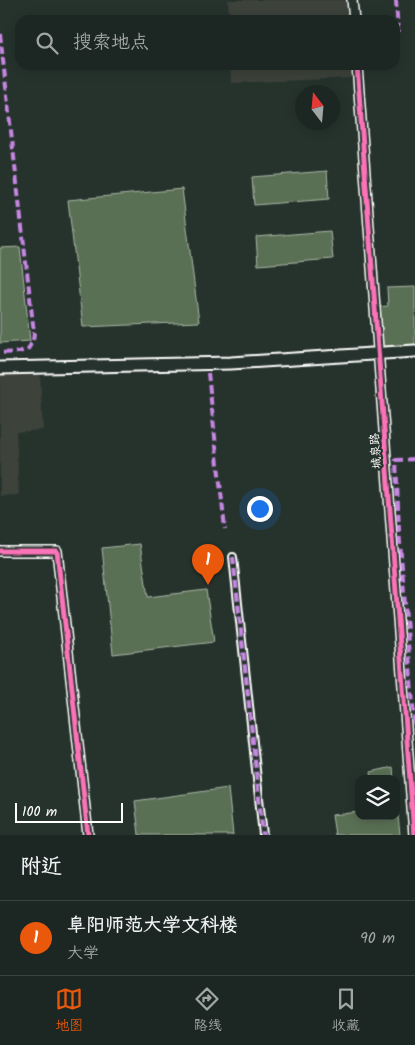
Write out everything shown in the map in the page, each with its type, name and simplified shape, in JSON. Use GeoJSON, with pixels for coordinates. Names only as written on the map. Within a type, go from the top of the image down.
{"type":"FeatureCollection","features":[{"type":"Feature","properties":{"kind":"main road"},"geometry":{"type":"LineString","coordinates":[[0,368],[231,363],[415,351]]}},
{"type":"Feature","properties":{"kind":"street"},"geometry":{"type":"LineString","coordinates":[[352,0],[354,15]]}},
{"type":"Feature","properties":{"kind":"street","name":"城泉路"},"geometry":{"type":"LineString","coordinates":[[357,70],[414,835]]}},
{"type":"Feature","properties":{"kind":"street"},"geometry":{"type":"LineString","coordinates":[[0,551],[57,551],[88,835]]}},
{"type":"Feature","properties":{"kind":"street"},"geometry":{"type":"LineString","coordinates":[[233,557],[263,835]]}},
{"type":"Feature","properties":{"kind":"shaded area"},"geometry":{"type":"Polygon","coordinates":[[[228,0],[346,0],[348,15],[229,15],[228,0]]]}},
{"type":"Feature","properties":{"kind":"shaded area"},"geometry":{"type":"Polygon","coordinates":[[[230,70],[351,70],[352,78],[231,83],[230,70]]]}},
{"type":"Feature","properties":{"kind":"shaded area"},"geometry":{"type":"Polygon","coordinates":[[[40,372],[43,430],[16,432],[19,495],[0,496],[0,373],[40,372]]]}},
{"type":"Feature","properties":{"kind":"green space"},"geometry":{"type":"Polygon","coordinates":[[[327,171],[329,199],[254,205],[252,177],[327,171]]]}},
{"type":"Feature","properties":{"kind":"green space"},"geometry":{"type":"Polygon","coordinates":[[[182,189],[199,322],[83,327],[68,200],[182,189]]]}},
{"type":"Feature","properties":{"kind":"green space"},"geometry":{"type":"Polygon","coordinates":[[[330,231],[333,259],[258,265],[256,237],[330,231]]]}},
{"type":"Feature","properties":{"kind":"green space"},"geometry":{"type":"Polygon","coordinates":[[[20,247],[30,341],[0,343],[0,248],[20,247]]]}},
{"type":"Feature","properties":{"kind":"green space"},"geometry":{"type":"Polygon","coordinates":[[[415,287],[415,347],[381,349],[377,307],[388,306],[387,288],[415,287]]]}},
{"type":"Feature","properties":{"kind":"green space"},"geometry":{"type":"Polygon","coordinates":[[[140,544],[148,597],[206,590],[214,642],[113,654],[102,548],[140,544]]]}},
{"type":"Feature","properties":{"kind":"green space"},"geometry":{"type":"Polygon","coordinates":[[[393,767],[394,775],[371,775],[371,772],[393,767]]]}},
{"type":"Feature","properties":{"kind":"green space"},"geometry":{"type":"Polygon","coordinates":[[[228,788],[233,835],[139,835],[135,801],[228,788]]]}},
{"type":"Feature","properties":{"kind":"green space"},"geometry":{"type":"Polygon","coordinates":[[[355,812],[355,820],[398,820],[400,835],[335,835],[332,815],[355,812]]]}},
{"type":"Feature","properties":{"kind":"marked path"},"geometry":{"type":"LineString","coordinates":[[396,0],[397,15]]}},
{"type":"Feature","properties":{"kind":"marked path"},"geometry":{"type":"LineString","coordinates":[[0,34],[34,333],[33,341],[28,349],[19,352],[0,353]]}},
{"type":"Feature","properties":{"kind":"marked path"},"geometry":{"type":"LineString","coordinates":[[208,373],[225,529]]}},
{"type":"Feature","properties":{"kind":"marked path"},"geometry":{"type":"LineString","coordinates":[[415,459],[396,460],[399,530],[415,730]]}},
{"type":"Feature","properties":{"kind":"marked path"},"geometry":{"type":"LineString","coordinates":[[233,557],[263,835]]}},
{"type":"Feature","properties":{"kind":"cycle path"},"geometry":{"type":"LineString","coordinates":[[357,70],[414,835]]}},
{"type":"Feature","properties":{"kind":"cycle path"},"geometry":{"type":"LineString","coordinates":[[0,551],[57,551],[88,835]]}},
{"type":"Feature","properties":{"kind":"place","name":"阜阳师范大学文科楼"},"geometry":{"type":"Point","coordinates":[208,585]}}]}
